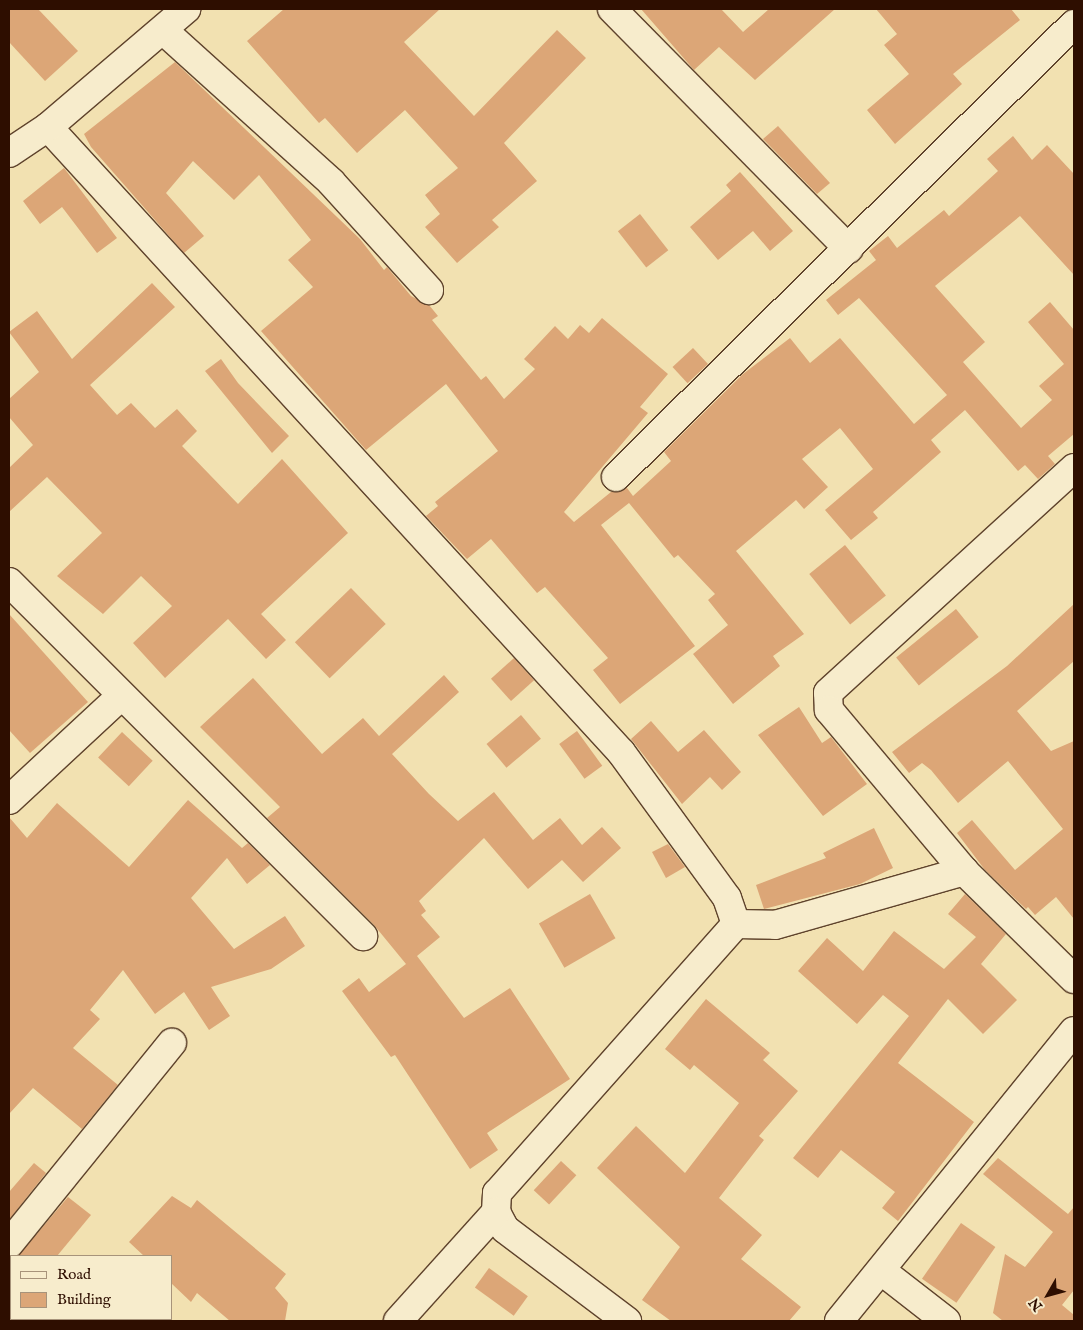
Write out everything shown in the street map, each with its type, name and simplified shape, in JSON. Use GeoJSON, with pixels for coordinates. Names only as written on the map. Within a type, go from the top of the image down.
{"type":"FeatureCollection","features":[{"type":"Feature","properties":{"kind":"street"},"geometry":{"type":"LineString","coordinates":[[9,154],[48,127],[164,31],[186,9]]}},
{"type":"Feature","properties":{"kind":"street"},"geometry":{"type":"LineString","coordinates":[[612,9],[849,249]]}},
{"type":"Feature","properties":{"kind":"street"},"geometry":{"type":"LineString","coordinates":[[616,477],[849,249],[1074,24]]}},
{"type":"Feature","properties":{"kind":"street"},"geometry":{"type":"LineString","coordinates":[[164,31],[331,182],[429,290]]}},
{"type":"Feature","properties":{"kind":"street"},"geometry":{"type":"LineString","coordinates":[[48,127],[621,752],[727,898],[736,924]]}},
{"type":"Feature","properties":{"kind":"street"},"geometry":{"type":"LineString","coordinates":[[1070,480],[828,693],[829,710],[964,871],[1074,979]]}},
{"type":"Feature","properties":{"kind":"street"},"geometry":{"type":"LineString","coordinates":[[9,582],[120,698],[363,936]]}},
{"type":"Feature","properties":{"kind":"street"},"geometry":{"type":"LineString","coordinates":[[9,800],[120,698]]}},
{"type":"Feature","properties":{"kind":"street"},"geometry":{"type":"LineString","coordinates":[[626,1321],[505,1229],[496,1212],[497,1193],[736,924],[775,925],[964,871]]}},
{"type":"Feature","properties":{"kind":"street"},"geometry":{"type":"LineString","coordinates":[[839,1321],[883,1272],[1074,1031]]}},
{"type":"Feature","properties":{"kind":"street"},"geometry":{"type":"LineString","coordinates":[[9,1244],[172,1043]]}},
{"type":"Feature","properties":{"kind":"street"},"geometry":{"type":"LineString","coordinates":[[398,1321],[496,1212]]}},
{"type":"Feature","properties":{"kind":"street"},"geometry":{"type":"LineString","coordinates":[[883,1272],[946,1321]]}},
{"type":"Feature","properties":{"kind":"building"},"geometry":{"type":"Polygon","coordinates":[[[9,9],[38,9],[78,51],[45,81],[9,42],[9,9]]]}},
{"type":"Feature","properties":{"kind":"building"},"geometry":{"type":"Polygon","coordinates":[[[284,9],[440,9],[404,42],[474,116],[557,30],[586,58],[504,143],[537,181],[492,220],[499,227],[457,263],[425,227],[440,214],[425,195],[458,168],[405,110],[357,153],[325,118],[319,123],[247,41],[284,9]]]}},
{"type":"Feature","properties":{"kind":"building"},"geometry":{"type":"Polygon","coordinates":[[[641,9],[721,9],[743,32],[769,9],[835,9],[755,80],[719,47],[694,70],[641,9]]]}},
{"type":"Feature","properties":{"kind":"building"},"geometry":{"type":"Polygon","coordinates":[[[876,9],[1011,9],[1020,20],[953,74],[962,84],[895,144],[867,110],[909,74],[884,45],[897,34],[876,9]]]}},
{"type":"Feature","properties":{"kind":"building"},"geometry":{"type":"Polygon","coordinates":[[[175,62],[360,239],[384,270],[387,267],[411,296],[429,305],[438,316],[432,320],[481,380],[486,376],[504,399],[535,369],[524,359],[555,326],[568,339],[580,325],[589,333],[602,318],[668,374],[640,407],[648,413],[564,512],[574,522],[611,492],[627,488],[633,496],[671,461],[664,452],[743,374],[790,338],[810,363],[840,338],[914,424],[947,395],[859,298],[838,315],[826,300],[876,260],[869,251],[888,236],[897,248],[944,210],[949,216],[998,171],[987,159],[1013,136],[1032,160],[1047,145],[1074,174],[1074,275],[1020,216],[935,286],[985,342],[963,362],[1021,428],[1052,400],[1039,386],[1064,364],[1028,322],[1050,302],[1074,330],[1074,434],[1048,456],[1055,464],[1038,479],[1025,465],[1018,471],[965,410],[931,440],[941,452],[873,512],[878,518],[851,540],[825,510],[873,469],[840,428],[802,459],[828,487],[804,509],[796,500],[736,551],[804,634],[773,656],[780,666],[733,704],[693,654],[728,625],[708,600],[715,594],[678,555],[674,558],[629,503],[601,525],[695,646],[620,704],[593,670],[608,658],[545,587],[537,593],[491,539],[467,559],[426,516],[438,506],[435,502],[498,451],[446,384],[366,450],[261,331],[313,287],[288,260],[311,240],[259,175],[234,200],[193,161],[166,193],[204,236],[184,253],[91,147],[84,134],[175,62]]]}},
{"type":"Feature","properties":{"kind":"building"},"geometry":{"type":"Polygon","coordinates":[[[778,126],[830,183],[817,194],[763,139],[778,126]]]}},
{"type":"Feature","properties":{"kind":"building"},"geometry":{"type":"Polygon","coordinates":[[[64,168],[117,238],[97,253],[62,207],[40,224],[23,201],[64,168]]]}},
{"type":"Feature","properties":{"kind":"building"},"geometry":{"type":"Polygon","coordinates":[[[740,172],[793,231],[770,251],[753,231],[718,260],[690,227],[731,191],[726,185],[740,172]]]}},
{"type":"Feature","properties":{"kind":"building"},"geometry":{"type":"Polygon","coordinates":[[[640,214],[668,250],[646,267],[618,231],[640,214]]]}},
{"type":"Feature","properties":{"kind":"building"},"geometry":{"type":"Polygon","coordinates":[[[152,283],[175,307],[90,385],[117,415],[131,403],[155,428],[177,409],[197,431],[182,446],[238,504],[282,459],[348,533],[261,614],[286,640],[266,659],[228,619],[165,678],[133,643],[172,606],[141,576],[103,614],[57,576],[102,533],[47,477],[9,512],[9,468],[33,445],[9,417],[9,399],[39,372],[9,332],[37,311],[72,359],[152,283]]]}},
{"type":"Feature","properties":{"kind":"building"},"geometry":{"type":"Polygon","coordinates":[[[693,348],[708,364],[688,383],[673,367],[693,348]]]}},
{"type":"Feature","properties":{"kind":"building"},"geometry":{"type":"Polygon","coordinates":[[[221,359],[238,383],[289,436],[272,453],[205,371],[221,359]]]}},
{"type":"Feature","properties":{"kind":"building"},"geometry":{"type":"Polygon","coordinates":[[[845,545],[886,596],[850,624],[809,574],[845,545]]]}},
{"type":"Feature","properties":{"kind":"building"},"geometry":{"type":"Polygon","coordinates":[[[351,588],[386,624],[330,678],[295,642],[351,588]]]}},
{"type":"Feature","properties":{"kind":"building"},"geometry":{"type":"Polygon","coordinates":[[[1074,604],[1074,661],[1017,711],[1051,751],[1074,741],[1074,919],[1056,897],[1035,915],[1028,907],[1026,909],[985,870],[957,833],[972,820],[1015,870],[1063,829],[1008,761],[958,803],[931,770],[922,763],[909,773],[892,752],[1007,666],[1074,604]]]}},
{"type":"Feature","properties":{"kind":"building"},"geometry":{"type":"Polygon","coordinates":[[[956,609],[979,637],[919,685],[896,657],[956,609]]]}},
{"type":"Feature","properties":{"kind":"building"},"geometry":{"type":"Polygon","coordinates":[[[9,614],[88,702],[30,753],[9,730],[9,614]]]}},
{"type":"Feature","properties":{"kind":"building"},"geometry":{"type":"Polygon","coordinates":[[[514,658],[534,680],[511,701],[491,679],[514,658]]]}},
{"type":"Feature","properties":{"kind":"building"},"geometry":{"type":"Polygon","coordinates":[[[444,675],[459,692],[392,754],[429,794],[458,821],[494,792],[533,840],[560,818],[582,845],[602,827],[621,848],[583,882],[562,860],[528,889],[484,838],[419,901],[426,911],[421,915],[440,937],[417,956],[464,1018],[510,988],[570,1079],[487,1133],[498,1150],[470,1169],[395,1055],[391,1057],[342,991],[359,978],[369,992],[406,964],[374,925],[267,818],[280,807],[200,727],[253,678],[322,754],[363,718],[379,736],[444,675]]]}},
{"type":"Feature","properties":{"kind":"building"},"geometry":{"type":"Polygon","coordinates":[[[799,707],[822,743],[831,737],[867,784],[823,816],[758,735],[799,707]]]}},
{"type":"Feature","properties":{"kind":"building"},"geometry":{"type":"Polygon","coordinates":[[[521,715],[541,739],[506,768],[487,744],[521,715]]]}},
{"type":"Feature","properties":{"kind":"building"},"geometry":{"type":"Polygon","coordinates":[[[651,721],[678,752],[704,730],[741,772],[722,790],[710,777],[682,804],[631,739],[651,721]]]}},
{"type":"Feature","properties":{"kind":"building"},"geometry":{"type":"Polygon","coordinates":[[[577,731],[602,766],[584,779],[559,744],[577,731]]]}},
{"type":"Feature","properties":{"kind":"building"},"geometry":{"type":"Polygon","coordinates":[[[122,732],[153,761],[129,786],[98,758],[122,732]]]}},
{"type":"Feature","properties":{"kind":"building"},"geometry":{"type":"Polygon","coordinates":[[[188,800],[242,848],[248,843],[270,865],[247,884],[227,858],[191,898],[234,949],[285,916],[305,946],[271,969],[211,987],[230,1016],[209,1030],[184,992],[155,1014],[123,970],[90,1010],[100,1019],[73,1048],[118,1085],[82,1129],[33,1088],[9,1114],[9,817],[27,838],[57,803],[129,867],[188,800]]]}},
{"type":"Feature","properties":{"kind":"building"},"geometry":{"type":"Polygon","coordinates":[[[874,828],[893,868],[860,884],[764,909],[756,885],[826,858],[823,853],[874,828]]]}},
{"type":"Feature","properties":{"kind":"building"},"geometry":{"type":"Polygon","coordinates":[[[668,844],[685,867],[666,878],[652,852],[668,844]]]}},
{"type":"Feature","properties":{"kind":"building"},"geometry":{"type":"Polygon","coordinates":[[[590,894],[616,938],[564,968],[539,924],[590,894]]]}},
{"type":"Feature","properties":{"kind":"building"},"geometry":{"type":"Polygon","coordinates":[[[965,894],[1006,934],[981,964],[1017,1000],[983,1034],[948,999],[898,1063],[974,1122],[898,1221],[882,1208],[895,1192],[841,1150],[818,1178],[793,1158],[909,1016],[883,995],[857,1024],[798,971],[827,938],[863,971],[894,931],[944,969],[976,937],[948,914],[965,894]]]}},
{"type":"Feature","properties":{"kind":"building"},"geometry":{"type":"Polygon","coordinates":[[[706,999],[770,1053],[763,1060],[798,1091],[759,1136],[764,1140],[719,1198],[762,1235],[741,1259],[801,1307],[789,1321],[671,1321],[642,1300],[680,1247],[597,1168],[636,1126],[685,1173],[739,1103],[694,1065],[690,1070],[665,1049],[706,999]]]}},
{"type":"Feature","properties":{"kind":"building"},"geometry":{"type":"Polygon","coordinates":[[[998,1158],[1068,1214],[1074,1207],[1074,1290],[1062,1305],[1074,1315],[1074,1321],[1003,1321],[993,1313],[1005,1254],[1025,1267],[1053,1232],[983,1174],[998,1158]]]}},
{"type":"Feature","properties":{"kind":"building"},"geometry":{"type":"Polygon","coordinates":[[[561,1161],[576,1175],[549,1205],[534,1190],[561,1161]]]}},
{"type":"Feature","properties":{"kind":"building"},"geometry":{"type":"Polygon","coordinates":[[[34,1163],[46,1173],[9,1220],[9,1192],[34,1163]]]}},
{"type":"Feature","properties":{"kind":"building"},"geometry":{"type":"Polygon","coordinates":[[[172,1196],[191,1208],[197,1200],[286,1274],[275,1288],[288,1303],[285,1321],[230,1321],[197,1293],[191,1302],[172,1284],[172,1255],[143,1255],[129,1242],[172,1196]]]}},
{"type":"Feature","properties":{"kind":"building"},"geometry":{"type":"Polygon","coordinates":[[[68,1197],[91,1215],[58,1255],[19,1255],[68,1197]]]}},
{"type":"Feature","properties":{"kind":"building"},"geometry":{"type":"Polygon","coordinates":[[[961,1223],[995,1247],[956,1303],[922,1279],[961,1223]]]}},
{"type":"Feature","properties":{"kind":"building"},"geometry":{"type":"Polygon","coordinates":[[[489,1268],[528,1296],[514,1316],[475,1287],[489,1268]]]}}]}
